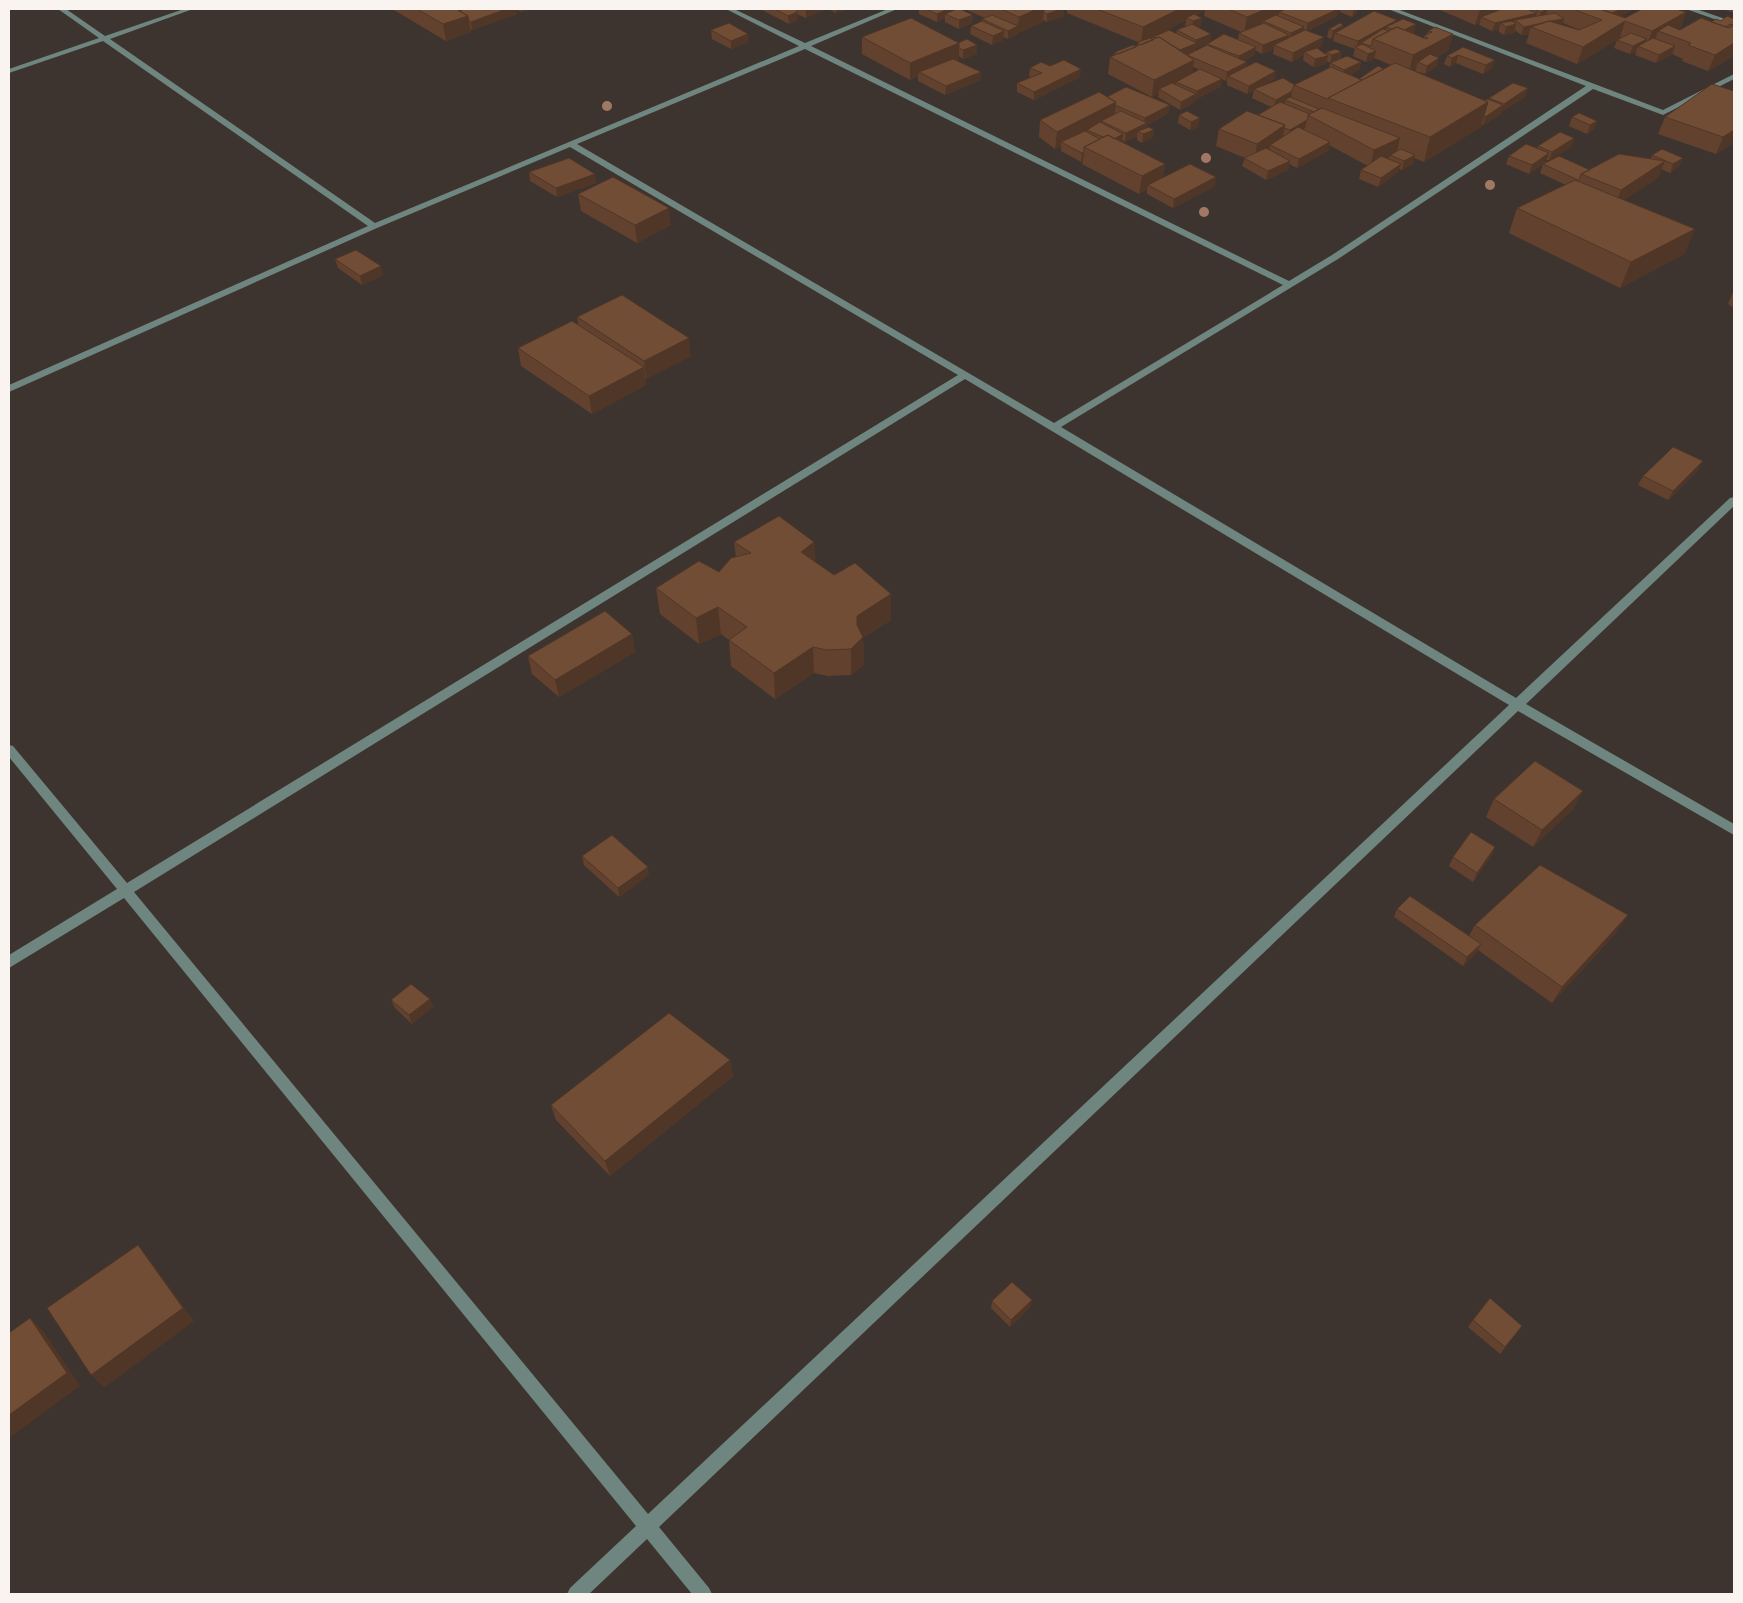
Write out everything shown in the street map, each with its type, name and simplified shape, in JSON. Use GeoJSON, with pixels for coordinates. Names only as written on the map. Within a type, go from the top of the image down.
{"type":"FeatureCollection","features":[{"type":"Feature","properties":{"kind":"street"},"geometry":{"type":"LineString","coordinates":[[62,9],[374,226]]}},
{"type":"Feature","properties":{"kind":"street"},"geometry":{"type":"LineString","coordinates":[[9,71],[190,9]]}},
{"type":"Feature","properties":{"kind":"street"},"geometry":{"type":"LineString","coordinates":[[728,9],[1290,285]]}},
{"type":"Feature","properties":{"kind":"street"},"geometry":{"type":"LineString","coordinates":[[9,389],[374,226],[803,45],[894,9]]}},
{"type":"Feature","properties":{"kind":"street"},"geometry":{"type":"LineString","coordinates":[[1391,9],[1663,113],[1734,76]]}},
{"type":"Feature","properties":{"kind":"street"},"geometry":{"type":"LineString","coordinates":[[1690,9],[1734,24]]}},
{"type":"Feature","properties":{"kind":"street"},"geometry":{"type":"LineString","coordinates":[[1054,427],[1335,257],[1592,86]]}},
{"type":"Feature","properties":{"kind":"street"},"geometry":{"type":"LineString","coordinates":[[571,144],[1054,427],[1518,704],[1734,830]]}},
{"type":"Feature","properties":{"kind":"street"},"geometry":{"type":"LineString","coordinates":[[9,962],[965,375]]}},
{"type":"Feature","properties":{"kind":"street"},"geometry":{"type":"LineString","coordinates":[[576,1594],[1734,500]]}},
{"type":"Feature","properties":{"kind":"street"},"geometry":{"type":"LineString","coordinates":[[9,749],[703,1594]]}},
{"type":"Feature","properties":{"kind":"building"},"geometry":{"type":"Polygon","coordinates":[[[417,9],[456,9],[468,16],[443,24],[417,9]]]}},
{"type":"Feature","properties":{"kind":"building"},"geometry":{"type":"Polygon","coordinates":[[[465,9],[506,9],[471,22],[468,16],[459,11],[465,9]]]}},
{"type":"Feature","properties":{"kind":"building"},"geometry":{"type":"Polygon","coordinates":[[[775,9],[796,9],[797,12],[788,16],[775,9]]]}},
{"type":"Feature","properties":{"kind":"building"},"geometry":{"type":"Polygon","coordinates":[[[926,9],[948,9],[937,14],[926,9]]]}},
{"type":"Feature","properties":{"kind":"building"},"geometry":{"type":"Polygon","coordinates":[[[957,9],[973,15],[959,20],[945,14],[957,9]]]}},
{"type":"Feature","properties":{"kind":"building"},"geometry":{"type":"Polygon","coordinates":[[[1001,9],[1037,9],[1019,17],[1001,9]]]}},
{"type":"Feature","properties":{"kind":"building"},"geometry":{"type":"Polygon","coordinates":[[[1044,9],[1061,9],[1047,14],[1044,12],[1044,9]]]}},
{"type":"Feature","properties":{"kind":"building"},"geometry":{"type":"Polygon","coordinates":[[[1097,9],[1179,9],[1143,27],[1097,9]]]}},
{"type":"Feature","properties":{"kind":"building"},"geometry":{"type":"Polygon","coordinates":[[[1228,9],[1266,9],[1247,17],[1228,9]]]}},
{"type":"Feature","properties":{"kind":"building"},"geometry":{"type":"Polygon","coordinates":[[[1286,9],[1338,9],[1308,23],[1279,12],[1286,9]]]}},
{"type":"Feature","properties":{"kind":"building"},"geometry":{"type":"Polygon","coordinates":[[[1502,9],[1527,9],[1537,13],[1495,23],[1481,17],[1502,9]]]}},
{"type":"Feature","properties":{"kind":"building"},"geometry":{"type":"Polygon","coordinates":[[[1534,9],[1548,9],[1541,12],[1534,9]]]}},
{"type":"Feature","properties":{"kind":"building"},"geometry":{"type":"Polygon","coordinates":[[[1573,9],[1600,9],[1625,18],[1642,9],[1676,9],[1686,12],[1652,31],[1625,21],[1583,47],[1531,27],[1549,21],[1579,30],[1602,20],[1573,9]]]}},
{"type":"Feature","properties":{"kind":"building"},"geometry":{"type":"Polygon","coordinates":[[[1600,9],[1621,9],[1612,13],[1600,9]]]}},
{"type":"Feature","properties":{"kind":"building"},"geometry":{"type":"Polygon","coordinates":[[[1374,11],[1397,20],[1358,41],[1335,33],[1374,11]]]}},
{"type":"Feature","properties":{"kind":"building"},"geometry":{"type":"Polygon","coordinates":[[[1555,13],[1564,19],[1524,27],[1515,20],[1555,13]]]}},
{"type":"Feature","properties":{"kind":"building"},"geometry":{"type":"Polygon","coordinates":[[[1194,14],[1202,18],[1193,21],[1186,18],[1194,14]]]}},
{"type":"Feature","properties":{"kind":"building"},"geometry":{"type":"Polygon","coordinates":[[[992,15],[1018,26],[1008,31],[982,19],[992,15]]]}},
{"type":"Feature","properties":{"kind":"building"},"geometry":{"type":"Polygon","coordinates":[[[1276,15],[1304,27],[1291,33],[1263,21],[1276,15]]]}},
{"type":"Feature","properties":{"kind":"building"},"geometry":{"type":"Polygon","coordinates":[[[1727,16],[1734,19],[1734,25],[1730,24],[1726,27],[1711,22],[1716,19],[1721,21],[1727,16]]]}},
{"type":"Feature","properties":{"kind":"building"},"geometry":{"type":"Polygon","coordinates":[[[911,18],[959,43],[910,63],[862,37],[911,18]]]}},
{"type":"Feature","properties":{"kind":"building"},"geometry":{"type":"Polygon","coordinates":[[[1701,18],[1729,28],[1734,25],[1734,43],[1715,55],[1688,45],[1691,43],[1658,31],[1668,25],[1680,30],[1701,18]]]}},
{"type":"Feature","properties":{"kind":"building"},"geometry":{"type":"Polygon","coordinates":[[[1403,19],[1416,24],[1404,30],[1397,27],[1392,29],[1386,27],[1403,19]]]}},
{"type":"Feature","properties":{"kind":"building"},"geometry":{"type":"Polygon","coordinates":[[[982,21],[1004,31],[993,36],[971,26],[982,21]]]}},
{"type":"Feature","properties":{"kind":"building"},"geometry":{"type":"Polygon","coordinates":[[[1512,21],[1516,24],[1506,27],[1501,23],[1512,21]]]}},
{"type":"Feature","properties":{"kind":"building"},"geometry":{"type":"Polygon","coordinates":[[[729,23],[748,34],[731,41],[711,30],[729,23]]]}},
{"type":"Feature","properties":{"kind":"building"},"geometry":{"type":"Polygon","coordinates":[[[1264,23],[1289,35],[1263,45],[1239,33],[1264,23]]]}},
{"type":"Feature","properties":{"kind":"building"},"geometry":{"type":"Polygon","coordinates":[[[1340,23],[1343,25],[1333,31],[1329,29],[1340,23]]]}},
{"type":"Feature","properties":{"kind":"building"},"geometry":{"type":"Polygon","coordinates":[[[1192,24],[1211,34],[1196,40],[1177,30],[1192,24]]]}},
{"type":"Feature","properties":{"kind":"building"},"geometry":{"type":"Polygon","coordinates":[[[1397,27],[1426,39],[1428,38],[1424,36],[1432,32],[1428,31],[1435,27],[1453,34],[1413,55],[1373,39],[1397,27]]]}},
{"type":"Feature","properties":{"kind":"building"},"geometry":{"type":"Polygon","coordinates":[[[1383,29],[1389,31],[1373,39],[1371,46],[1361,43],[1383,29]]]}},
{"type":"Feature","properties":{"kind":"building"},"geometry":{"type":"Polygon","coordinates":[[[1169,30],[1197,43],[1180,50],[1159,37],[1153,37],[1169,30]]]}},
{"type":"Feature","properties":{"kind":"building"},"geometry":{"type":"Polygon","coordinates":[[[1305,30],[1324,37],[1293,53],[1274,45],[1305,30]]]}},
{"type":"Feature","properties":{"kind":"building"},"geometry":{"type":"Polygon","coordinates":[[[1631,33],[1647,39],[1633,46],[1617,40],[1631,33]]]}},
{"type":"Feature","properties":{"kind":"building"},"geometry":{"type":"Polygon","coordinates":[[[1224,34],[1256,47],[1239,56],[1207,44],[1224,34]]]}},
{"type":"Feature","properties":{"kind":"building"},"geometry":{"type":"Polygon","coordinates":[[[1159,37],[1194,60],[1154,80],[1110,57],[1159,37]]]}},
{"type":"Feature","properties":{"kind":"building"},"geometry":{"type":"Polygon","coordinates":[[[1150,38],[1153,40],[1141,45],[1138,42],[1150,38]]]}},
{"type":"Feature","properties":{"kind":"building"},"geometry":{"type":"Polygon","coordinates":[[[1653,38],[1675,46],[1659,55],[1638,46],[1653,38]]]}},
{"type":"Feature","properties":{"kind":"building"},"geometry":{"type":"Polygon","coordinates":[[[967,39],[977,45],[963,50],[959,48],[958,43],[967,39]]]}},
{"type":"Feature","properties":{"kind":"building"},"geometry":{"type":"Polygon","coordinates":[[[1362,44],[1376,51],[1368,54],[1355,47],[1362,44]]]}},
{"type":"Feature","properties":{"kind":"building"},"geometry":{"type":"Polygon","coordinates":[[[1133,45],[1136,47],[1118,54],[1115,52],[1133,45]]]}},
{"type":"Feature","properties":{"kind":"building"},"geometry":{"type":"Polygon","coordinates":[[[1207,45],[1247,62],[1227,72],[1187,55],[1207,45]]]}},
{"type":"Feature","properties":{"kind":"building"},"geometry":{"type":"Polygon","coordinates":[[[1463,47],[1495,60],[1486,65],[1458,55],[1452,58],[1447,56],[1463,47]]]}},
{"type":"Feature","properties":{"kind":"building"},"geometry":{"type":"Polygon","coordinates":[[[1317,48],[1328,56],[1315,59],[1304,52],[1317,48]]]}},
{"type":"Feature","properties":{"kind":"building"},"geometry":{"type":"Polygon","coordinates":[[[1336,49],[1341,52],[1332,55],[1326,52],[1336,49]]]}},
{"type":"Feature","properties":{"kind":"building"},"geometry":{"type":"Polygon","coordinates":[[[1430,54],[1439,58],[1427,66],[1418,62],[1430,54]]]}},
{"type":"Feature","properties":{"kind":"building"},"geometry":{"type":"Polygon","coordinates":[[[1347,56],[1361,62],[1344,70],[1330,63],[1347,56]]]}},
{"type":"Feature","properties":{"kind":"building"},"geometry":{"type":"Polygon","coordinates":[[[953,59],[981,72],[946,86],[919,72],[953,59]]]}},
{"type":"Feature","properties":{"kind":"building"},"geometry":{"type":"Polygon","coordinates":[[[1064,60],[1081,69],[1034,92],[1017,83],[1042,73],[1030,68],[1041,62],[1050,66],[1064,60]]]}},
{"type":"Feature","properties":{"kind":"building"},"geometry":{"type":"Polygon","coordinates":[[[1256,62],[1276,71],[1249,86],[1228,76],[1256,62]]]}},
{"type":"Feature","properties":{"kind":"building"},"geometry":{"type":"Polygon","coordinates":[[[1395,63],[1488,102],[1430,137],[1328,98],[1395,63]]]}},
{"type":"Feature","properties":{"kind":"building"},"geometry":{"type":"Polygon","coordinates":[[[1378,66],[1384,69],[1362,80],[1359,79],[1378,66]]]}},
{"type":"Feature","properties":{"kind":"building"},"geometry":{"type":"Polygon","coordinates":[[[1331,67],[1362,80],[1327,99],[1294,85],[1331,67]]]}},
{"type":"Feature","properties":{"kind":"building"},"geometry":{"type":"Polygon","coordinates":[[[1200,69],[1222,79],[1197,91],[1176,82],[1200,69]]]}},
{"type":"Feature","properties":{"kind":"building"},"geometry":{"type":"Polygon","coordinates":[[[1283,78],[1295,85],[1292,91],[1276,100],[1254,89],[1283,78]]]}},
{"type":"Feature","properties":{"kind":"building"},"geometry":{"type":"Polygon","coordinates":[[[1172,83],[1196,94],[1181,102],[1159,89],[1172,83]]]}},
{"type":"Feature","properties":{"kind":"building"},"geometry":{"type":"Polygon","coordinates":[[[1513,83],[1528,88],[1504,104],[1489,98],[1513,83]]]}},
{"type":"Feature","properties":{"kind":"building"},"geometry":{"type":"Polygon","coordinates":[[[1712,84],[1734,91],[1734,130],[1723,137],[1665,117],[1712,84]]]}},
{"type":"Feature","properties":{"kind":"building"},"geometry":{"type":"Polygon","coordinates":[[[1126,87],[1170,105],[1145,118],[1115,105],[1116,102],[1107,97],[1126,87]]]}},
{"type":"Feature","properties":{"kind":"building"},"geometry":{"type":"Polygon","coordinates":[[[1099,92],[1116,102],[1057,132],[1040,120],[1099,92]]]}},
{"type":"Feature","properties":{"kind":"building"},"geometry":{"type":"Polygon","coordinates":[[[1290,97],[1319,109],[1314,112],[1285,100],[1290,97]]]}},
{"type":"Feature","properties":{"kind":"building"},"geometry":{"type":"Polygon","coordinates":[[[1487,99],[1503,105],[1485,117],[1488,102],[1485,101],[1487,99]]]}},
{"type":"Feature","properties":{"kind":"building"},"geometry":{"type":"Polygon","coordinates":[[[1280,102],[1310,114],[1307,120],[1290,130],[1284,128],[1285,125],[1258,115],[1280,102]]]}},
{"type":"Feature","properties":{"kind":"building"},"geometry":{"type":"Polygon","coordinates":[[[1322,108],[1400,138],[1374,150],[1308,115],[1322,108]]]}},
{"type":"Feature","properties":{"kind":"building"},"geometry":{"type":"Polygon","coordinates":[[[1121,111],[1147,123],[1126,133],[1101,121],[1121,111]]]}},
{"type":"Feature","properties":{"kind":"building"},"geometry":{"type":"Polygon","coordinates":[[[1187,111],[1200,118],[1191,122],[1179,115],[1187,111]]]}},
{"type":"Feature","properties":{"kind":"building"},"geometry":{"type":"Polygon","coordinates":[[[1247,111],[1285,125],[1257,144],[1219,129],[1247,111]]]}},
{"type":"Feature","properties":{"kind":"building"},"geometry":{"type":"Polygon","coordinates":[[[1579,113],[1597,121],[1590,125],[1572,117],[1579,113]]]}},
{"type":"Feature","properties":{"kind":"building"},"geometry":{"type":"Polygon","coordinates":[[[1100,122],[1123,134],[1114,139],[1108,135],[1103,137],[1087,130],[1100,122]]]}},
{"type":"Feature","properties":{"kind":"building"},"geometry":{"type":"Polygon","coordinates":[[[1149,127],[1154,130],[1143,134],[1138,131],[1149,127]]]}},
{"type":"Feature","properties":{"kind":"building"},"geometry":{"type":"Polygon","coordinates":[[[1298,127],[1330,142],[1299,159],[1270,145],[1298,127]]]}},
{"type":"Feature","properties":{"kind":"building"},"geometry":{"type":"Polygon","coordinates":[[[1085,131],[1100,139],[1084,147],[1084,152],[1082,153],[1061,142],[1085,131]]]}},
{"type":"Feature","properties":{"kind":"building"},"geometry":{"type":"Polygon","coordinates":[[[1560,132],[1574,138],[1552,152],[1538,146],[1560,132]]]}},
{"type":"Feature","properties":{"kind":"building"},"geometry":{"type":"Polygon","coordinates":[[[1108,135],[1165,164],[1142,176],[1084,147],[1108,135]]]}},
{"type":"Feature","properties":{"kind":"building"},"geometry":{"type":"Polygon","coordinates":[[[1526,144],[1549,153],[1532,165],[1509,156],[1526,144]]]}},
{"type":"Feature","properties":{"kind":"building"},"geometry":{"type":"Polygon","coordinates":[[[1266,148],[1290,161],[1268,171],[1244,158],[1266,148]]]}},
{"type":"Feature","properties":{"kind":"building"},"geometry":{"type":"Polygon","coordinates":[[[1401,149],[1415,155],[1404,161],[1390,155],[1401,149]]]}},
{"type":"Feature","properties":{"kind":"building"},"geometry":{"type":"Polygon","coordinates":[[[1662,149],[1683,158],[1673,164],[1652,155],[1662,149]]]}},
{"type":"Feature","properties":{"kind":"building"},"geometry":{"type":"Polygon","coordinates":[[[1619,154],[1665,161],[1621,190],[1581,174],[1619,154]]]}},
{"type":"Feature","properties":{"kind":"building"},"geometry":{"type":"Polygon","coordinates":[[[1381,156],[1401,164],[1381,178],[1361,170],[1381,156]]]}},
{"type":"Feature","properties":{"kind":"building"},"geometry":{"type":"Polygon","coordinates":[[[1559,156],[1590,170],[1581,174],[1578,180],[1543,164],[1559,156]]]}},
{"type":"Feature","properties":{"kind":"building"},"geometry":{"type":"Polygon","coordinates":[[[569,158],[595,174],[556,188],[529,172],[569,158]]]}},
{"type":"Feature","properties":{"kind":"building"},"geometry":{"type":"Polygon","coordinates":[[[1190,164],[1216,177],[1174,199],[1148,185],[1190,164]]]}},
{"type":"Feature","properties":{"kind":"building"},"geometry":{"type":"Polygon","coordinates":[[[613,177],[669,208],[635,225],[578,194],[613,177]]]}},
{"type":"Feature","properties":{"kind":"building"},"geometry":{"type":"Polygon","coordinates":[[[1575,180],[1695,229],[1631,262],[1517,208],[1575,180]]]}},
{"type":"Feature","properties":{"kind":"building"},"geometry":{"type":"Polygon","coordinates":[[[356,250],[381,266],[360,276],[335,259],[356,250]]]}},
{"type":"Feature","properties":{"kind":"building"},"geometry":{"type":"Polygon","coordinates":[[[622,295],[689,338],[644,361],[577,317],[622,295]]]}},
{"type":"Feature","properties":{"kind":"building"},"geometry":{"type":"Polygon","coordinates":[[[572,321],[644,367],[589,396],[518,348],[572,321]]]}},
{"type":"Feature","properties":{"kind":"building"},"geometry":{"type":"Polygon","coordinates":[[[1673,447],[1703,461],[1673,491],[1643,476],[1673,447]]]}},
{"type":"Feature","properties":{"kind":"building"},"geometry":{"type":"Polygon","coordinates":[[[779,516],[814,542],[801,552],[834,575],[855,563],[891,594],[857,616],[857,625],[863,637],[851,649],[827,650],[813,647],[774,673],[729,640],[747,627],[718,607],[696,618],[656,588],[699,561],[719,572],[731,558],[751,553],[734,542],[779,516]]]}},
{"type":"Feature","properties":{"kind":"building"},"geometry":{"type":"Polygon","coordinates":[[[605,611],[632,634],[555,680],[528,656],[605,611]]]}},
{"type":"Feature","properties":{"kind":"building"},"geometry":{"type":"Polygon","coordinates":[[[1535,761],[1583,791],[1542,830],[1494,799],[1535,761]]]}},
{"type":"Feature","properties":{"kind":"building"},"geometry":{"type":"Polygon","coordinates":[[[1471,832],[1495,847],[1477,873],[1453,857],[1471,832]]]}},
{"type":"Feature","properties":{"kind":"building"},"geometry":{"type":"Polygon","coordinates":[[[612,835],[648,867],[618,888],[582,856],[612,835]]]}},
{"type":"Feature","properties":{"kind":"building"},"geometry":{"type":"Polygon","coordinates":[[[1540,865],[1628,915],[1562,987],[1475,925],[1540,865]]]}},
{"type":"Feature","properties":{"kind":"building"},"geometry":{"type":"Polygon","coordinates":[[[1410,896],[1481,944],[1467,957],[1397,909],[1410,896]]]}},
{"type":"Feature","properties":{"kind":"building"},"geometry":{"type":"Polygon","coordinates":[[[411,984],[430,999],[409,1015],[391,1000],[411,984]]]}},
{"type":"Feature","properties":{"kind":"building"},"geometry":{"type":"Polygon","coordinates":[[[669,1013],[730,1060],[605,1161],[551,1105],[669,1013]]]}},
{"type":"Feature","properties":{"kind":"building"},"geometry":{"type":"Polygon","coordinates":[[[138,1245],[183,1308],[91,1375],[47,1308],[138,1245]]]}},
{"type":"Feature","properties":{"kind":"building"},"geometry":{"type":"Polygon","coordinates":[[[1012,1282],[1032,1300],[1011,1320],[992,1301],[1012,1282]]]}},
{"type":"Feature","properties":{"kind":"building"},"geometry":{"type":"Polygon","coordinates":[[[1490,1298],[1522,1326],[1505,1347],[1473,1320],[1490,1298]]]}},
{"type":"Feature","properties":{"kind":"building"},"geometry":{"type":"Polygon","coordinates":[[[30,1318],[67,1373],[9,1415],[9,1333],[30,1318]]]}}]}
